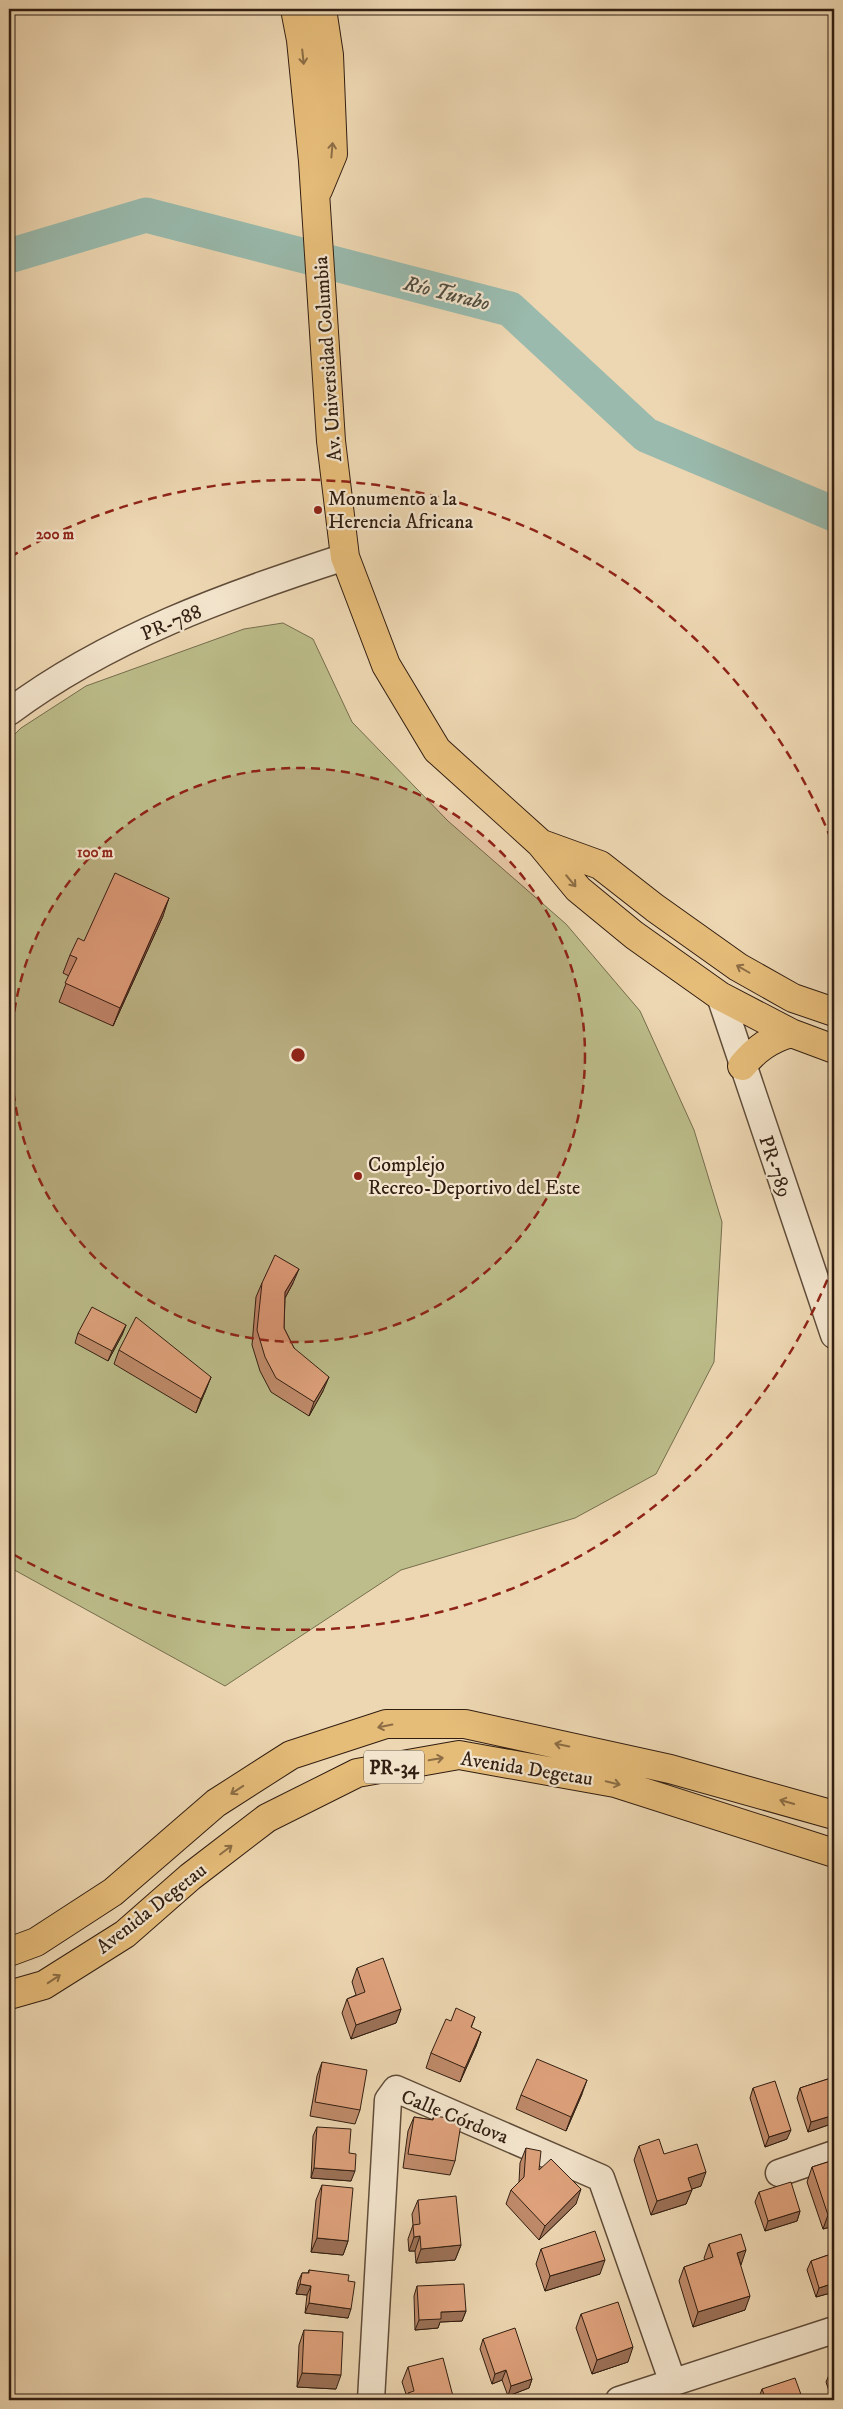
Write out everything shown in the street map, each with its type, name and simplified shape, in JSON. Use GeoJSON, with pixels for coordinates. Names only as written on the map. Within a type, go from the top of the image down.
{"type":"FeatureCollection","features":[{"type":"Feature","properties":{"kind":"main road","name":"Av. Universidad Columbia"},"geometry":{"type":"LineString","coordinates":[[295,9],[301,40],[316,196],[331,441],[344,557],[386,666],[437,750],[540,843],[578,889],[634,935],[720,996],[791,1033],[834,1048]]}},
{"type":"Feature","properties":{"kind":"main road","name":"Av. Universidad Columbia"},"geometry":{"type":"LineString","coordinates":[[316,196],[333,154],[329,55],[322,9]]}},
{"type":"Feature","properties":{"kind":"main road","name":"Av. Universidad Columbia"},"geometry":{"type":"LineString","coordinates":[[540,843],[600,865],[654,908],[738,967],[793,998],[834,1012]]}},
{"type":"Feature","properties":{"kind":"main road"},"geometry":{"type":"LineString","coordinates":[[633,890],[655,921],[704,964],[714,978],[720,996],[742,994],[763,998],[834,1024]]}},
{"type":"Feature","properties":{"kind":"main road"},"geometry":{"type":"LineString","coordinates":[[742,1066],[756,1049],[776,1037],[791,1033]]}},
{"type":"Feature","properties":{"kind":"main road","name":"Avenida Degetau"},"geometry":{"type":"LineString","coordinates":[[9,1952],[36,1942],[113,1892],[216,1803],[291,1755],[386,1724],[465,1724],[670,1768],[834,1815]]}},
{"type":"Feature","properties":{"kind":"main road","name":"Avenida Degetau"},"geometry":{"type":"LineString","coordinates":[[9,1995],[44,1985],[125,1934],[190,1877],[267,1818],[357,1773],[459,1755],[615,1783],[834,1853]]}},
{"type":"Feature","properties":{"kind":"street","name":"PR-788"},"geometry":{"type":"LineString","coordinates":[[9,712],[56,678],[98,654],[161,625],[344,557]]}},
{"type":"Feature","properties":{"kind":"street","name":"PR-789"},"geometry":{"type":"LineString","coordinates":[[720,996],[834,1335]]}},
{"type":"Feature","properties":{"kind":"street","name":"Calle Córdova"},"geometry":{"type":"LineString","coordinates":[[371,2400],[388,2100],[396,2089],[601,2178],[673,2383]]}},
{"type":"Feature","properties":{"kind":"street"},"geometry":{"type":"LineString","coordinates":[[779,2173],[834,2154]]}},
{"type":"Feature","properties":{"kind":"street"},"geometry":{"type":"LineString","coordinates":[[620,2400],[834,2330]]}},
{"type":"Feature","properties":{"kind":"green space","name":"Complejo Recreo-Deportivo del Este"},"geometry":{"type":"Polygon","coordinates":[[[283,623],[313,639],[352,722],[448,821],[566,924],[640,1011],[694,1130],[722,1222],[714,1362],[656,1474],[575,1518],[401,1570],[225,1686],[9,1567],[9,740],[21,728],[86,686],[244,629],[283,623]]]}},
{"type":"Feature","properties":{"kind":"building"},"geometry":{"type":"Polygon","coordinates":[[[115,873],[169,898],[120,1008],[65,983],[77,958],[70,955],[78,938],[84,941],[115,873]]]}},
{"type":"Feature","properties":{"kind":"building"},"geometry":{"type":"Polygon","coordinates":[[[275,1255],[299,1269],[285,1292],[284,1328],[294,1348],[329,1377],[314,1402],[276,1378],[265,1357],[257,1330],[262,1283],[275,1255]]]}},
{"type":"Feature","properties":{"kind":"building"},"geometry":{"type":"Polygon","coordinates":[[[92,1307],[126,1325],[112,1351],[78,1333],[92,1307]]]}},
{"type":"Feature","properties":{"kind":"building"},"geometry":{"type":"Polygon","coordinates":[[[136,1317],[211,1377],[201,1399],[119,1350],[136,1317]]]}},
{"type":"Feature","properties":{"kind":"building"},"geometry":{"type":"Polygon","coordinates":[[[383,1958],[401,2009],[356,2025],[347,1999],[365,1992],[357,1968],[383,1958]]]}},
{"type":"Feature","properties":{"kind":"building"},"geometry":{"type":"Polygon","coordinates":[[[456,2008],[475,2017],[471,2027],[481,2032],[465,2068],[431,2053],[446,2019],[451,2021],[456,2008]]]}},
{"type":"Feature","properties":{"kind":"building"},"geometry":{"type":"Polygon","coordinates":[[[537,2059],[587,2080],[571,2117],[521,2095],[537,2059]]]}},
{"type":"Feature","properties":{"kind":"building"},"geometry":{"type":"Polygon","coordinates":[[[322,2062],[367,2070],[360,2110],[315,2102],[322,2062]]]}},
{"type":"Feature","properties":{"kind":"building"},"geometry":{"type":"Polygon","coordinates":[[[834,2077],[834,2115],[811,2122],[800,2088],[834,2077]]]}},
{"type":"Feature","properties":{"kind":"building"},"geometry":{"type":"Polygon","coordinates":[[[775,2081],[791,2130],[769,2137],[753,2088],[775,2081]]]}},
{"type":"Feature","properties":{"kind":"building"},"geometry":{"type":"Polygon","coordinates":[[[434,2116],[449,2118],[449,2122],[461,2124],[455,2161],[408,2154],[414,2117],[433,2120],[434,2116]]]}},
{"type":"Feature","properties":{"kind":"building"},"geometry":{"type":"Polygon","coordinates":[[[317,2127],[351,2129],[349,2153],[356,2154],[355,2171],[314,2168],[317,2127]]]}},
{"type":"Feature","properties":{"kind":"building"},"geometry":{"type":"Polygon","coordinates":[[[659,2139],[664,2154],[697,2144],[706,2172],[688,2178],[692,2190],[657,2201],[639,2146],[659,2139]]]}},
{"type":"Feature","properties":{"kind":"building"},"geometry":{"type":"Polygon","coordinates":[[[526,2148],[541,2151],[539,2170],[551,2159],[581,2189],[545,2226],[511,2190],[524,2177],[526,2148]]]}},
{"type":"Feature","properties":{"kind":"building"},"geometry":{"type":"Polygon","coordinates":[[[834,2160],[834,2213],[828,2215],[812,2167],[834,2160]]]}},
{"type":"Feature","properties":{"kind":"building"},"geometry":{"type":"Polygon","coordinates":[[[791,2182],[800,2211],[768,2221],[759,2192],[791,2182]]]}},
{"type":"Feature","properties":{"kind":"building"},"geometry":{"type":"Polygon","coordinates":[[[322,2185],[353,2188],[348,2241],[317,2238],[322,2185]]]}},
{"type":"Feature","properties":{"kind":"building"},"geometry":{"type":"Polygon","coordinates":[[[456,2196],[461,2245],[421,2249],[420,2236],[414,2237],[413,2225],[420,2224],[418,2200],[456,2196]]]}},
{"type":"Feature","properties":{"kind":"building"},"geometry":{"type":"Polygon","coordinates":[[[595,2231],[605,2260],[550,2276],[541,2249],[595,2231]]]}},
{"type":"Feature","properties":{"kind":"building"},"geometry":{"type":"Polygon","coordinates":[[[741,2234],[746,2250],[737,2253],[750,2296],[698,2312],[684,2267],[713,2257],[709,2244],[741,2234]]]}},
{"type":"Feature","properties":{"kind":"building"},"geometry":{"type":"Polygon","coordinates":[[[834,2253],[834,2283],[819,2288],[811,2261],[834,2253]]]}},
{"type":"Feature","properties":{"kind":"building"},"geometry":{"type":"Polygon","coordinates":[[[309,2270],[349,2275],[348,2281],[355,2282],[351,2309],[309,2303],[311,2286],[300,2284],[302,2273],[309,2273],[309,2270]]]}},
{"type":"Feature","properties":{"kind":"building"},"geometry":{"type":"Polygon","coordinates":[[[464,2284],[466,2311],[441,2312],[441,2319],[419,2320],[417,2286],[464,2284]]]}},
{"type":"Feature","properties":{"kind":"building"},"geometry":{"type":"Polygon","coordinates":[[[618,2302],[633,2347],[597,2360],[581,2314],[618,2302]]]}},
{"type":"Feature","properties":{"kind":"building"},"geometry":{"type":"Polygon","coordinates":[[[515,2328],[532,2379],[511,2386],[506,2370],[495,2374],[483,2339],[515,2328]]]}},
{"type":"Feature","properties":{"kind":"building"},"geometry":{"type":"Polygon","coordinates":[[[304,2330],[343,2332],[341,2375],[302,2373],[304,2330]]]}},
{"type":"Feature","properties":{"kind":"building"},"geometry":{"type":"Polygon","coordinates":[[[443,2358],[454,2400],[410,2400],[408,2393],[414,2391],[408,2367],[443,2358]]]}},
{"type":"Feature","properties":{"kind":"building"},"geometry":{"type":"Polygon","coordinates":[[[795,2378],[803,2400],[766,2400],[762,2389],[795,2378]]]}},
{"type":"Feature","properties":{"kind":"waterway","name":"Río Turabo"},"geometry":{"type":"LineString","coordinates":[[9,256],[146,215],[510,309],[646,435],[834,514]]}},
{"type":"Feature","properties":{"kind":"place","name":"Monumento a la Herencia Africana"},"geometry":{"type":"Point","coordinates":[318,510]}},
{"type":"Feature","properties":{"kind":"place","name":"Complejo Recreo-Deportivo del Este"},"geometry":{"type":"Point","coordinates":[358,1176]}}]}
